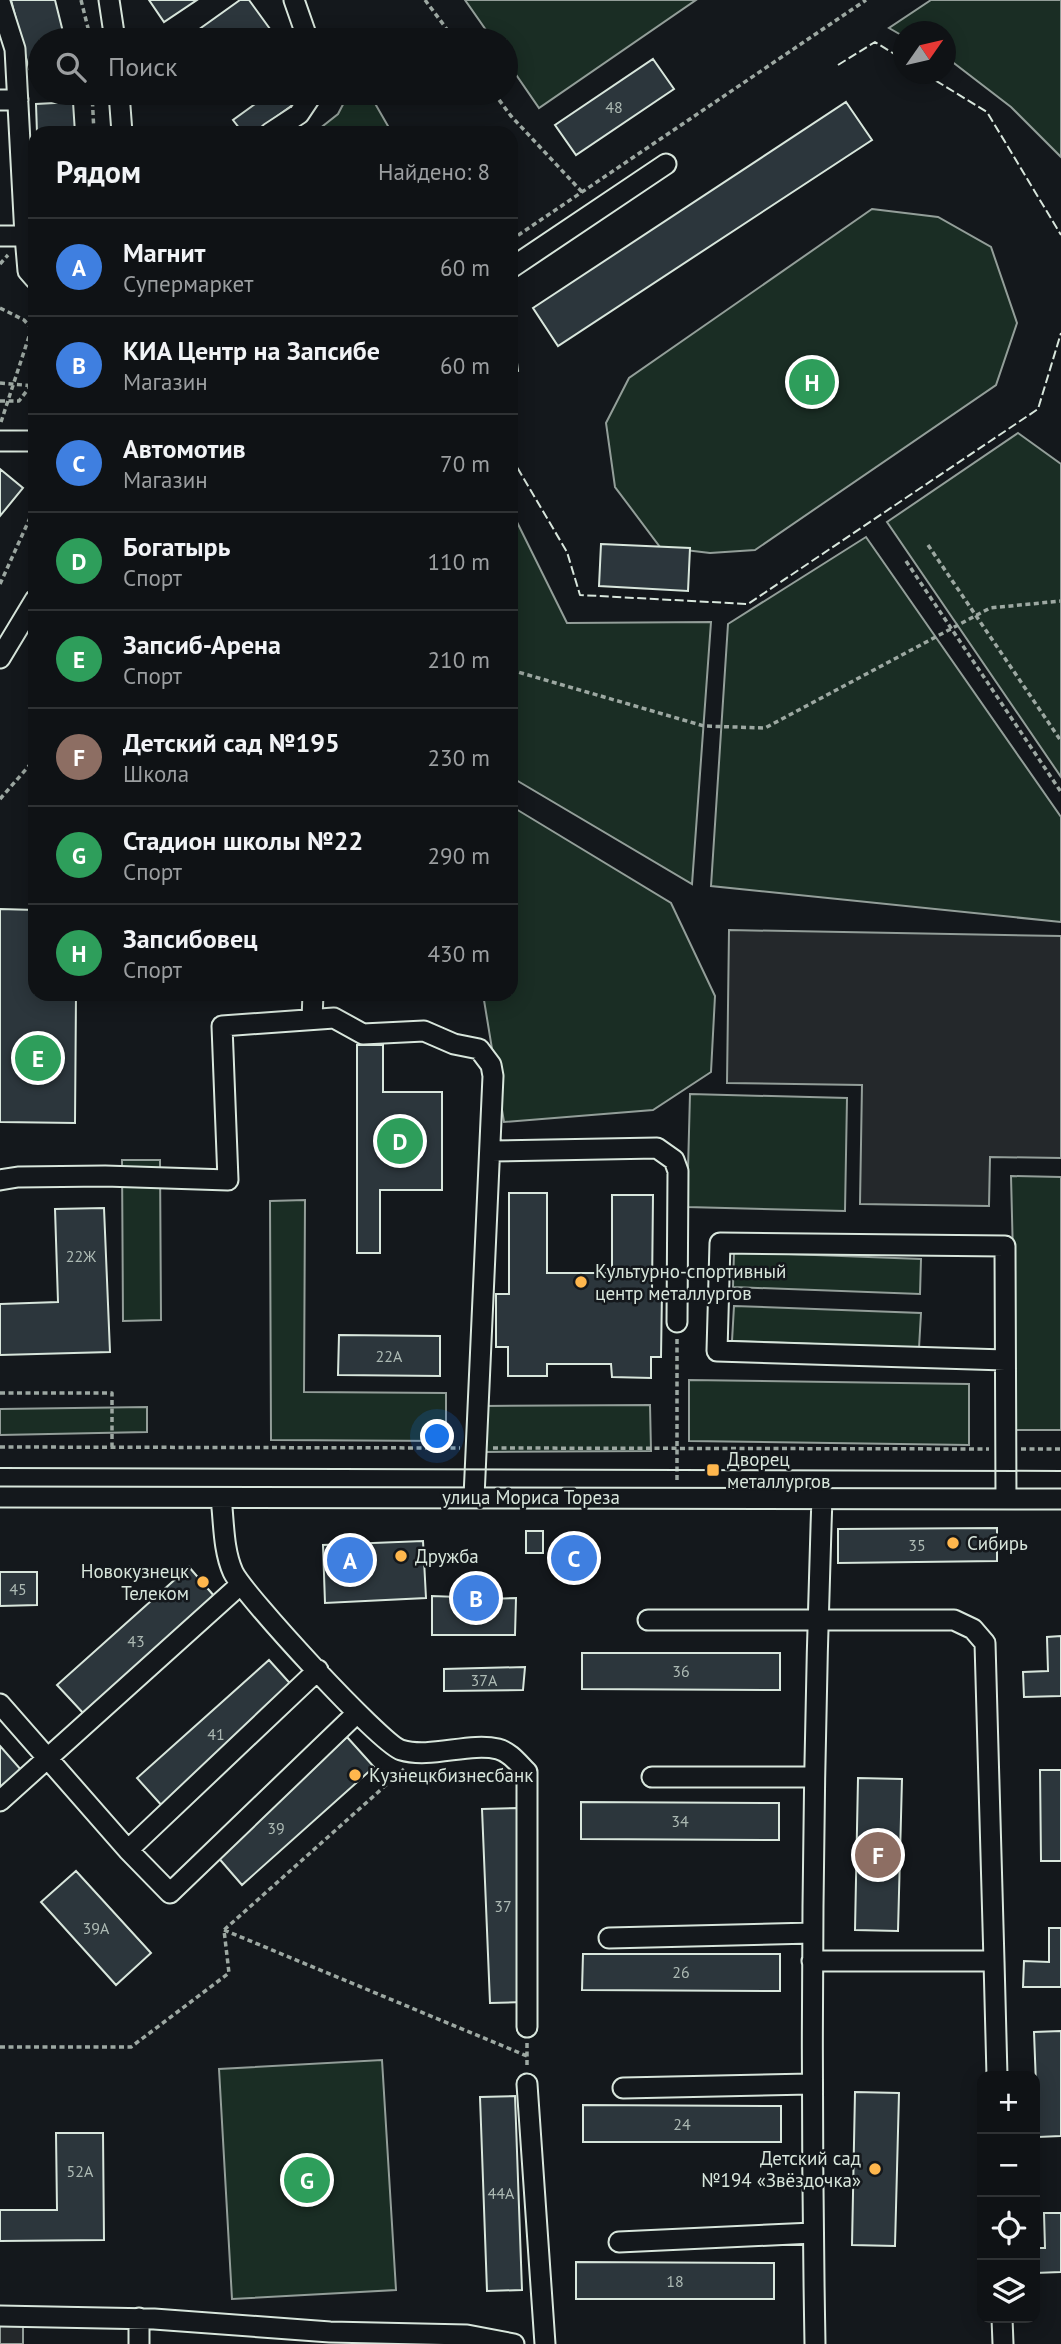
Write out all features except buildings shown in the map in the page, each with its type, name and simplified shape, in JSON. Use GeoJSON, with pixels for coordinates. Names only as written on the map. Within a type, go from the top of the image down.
{"type":"FeatureCollection","features":[{"type":"Feature","properties":{"kind":"street"},"geometry":{"type":"LineString","coordinates":[[109,0],[113,28]]}},
{"type":"Feature","properties":{"kind":"street"},"geometry":{"type":"LineString","coordinates":[[294,0],[303,28]]}},
{"type":"Feature","properties":{"kind":"street"},"geometry":{"type":"LineString","coordinates":[[0,2],[15,49],[9,100],[28,271]]}},
{"type":"Feature","properties":{"kind":"street"},"geometry":{"type":"LineString","coordinates":[[120,105],[121,126]]}},
{"type":"Feature","properties":{"kind":"street"},"geometry":{"type":"LineString","coordinates":[[281,126],[299,114],[305,105]]}},
{"type":"Feature","properties":{"kind":"street"},"geometry":{"type":"LineString","coordinates":[[518,263],[666,164]]}},
{"type":"Feature","properties":{"kind":"street"},"geometry":{"type":"LineString","coordinates":[[0,236],[25,236]]}},
{"type":"Feature","properties":{"kind":"street"},"geometry":{"type":"LineString","coordinates":[[0,441],[28,441]]}},
{"type":"Feature","properties":{"kind":"street"},"geometry":{"type":"LineString","coordinates":[[0,658],[28,612]]}},
{"type":"Feature","properties":{"kind":"street"},"geometry":{"type":"LineString","coordinates":[[312,1019],[313,1001]]}},
{"type":"Feature","properties":{"kind":"street"},"geometry":{"type":"LineString","coordinates":[[0,1180],[18,1177],[105,1176],[228,1180],[222,1026],[334,1018],[363,1034],[424,1031],[454,1044],[479,1049],[491,1065],[492,1076],[491,1151],[474,1497]]}},
{"type":"Feature","properties":{"kind":"street"},"geometry":{"type":"LineString","coordinates":[[491,1151],[657,1148],[674,1160],[678,1171],[677,1322]]}},
{"type":"Feature","properties":{"kind":"street"},"geometry":{"type":"LineString","coordinates":[[1005,1360],[717,1351],[720,1243],[1005,1246],[1006,1499]]}},
{"type":"Feature","properties":{"kind":"street","name":"улица Мориса Тореза"},"geometry":{"type":"LineString","coordinates":[[0,1497],[1061,1499]]}},
{"type":"Feature","properties":{"kind":"street"},"geometry":{"type":"LineString","coordinates":[[221,1498],[227,1556],[240,1585],[356,1714],[399,1750],[414,1753],[497,1749],[512,1756],[527,1772],[527,2027]]}},
{"type":"Feature","properties":{"kind":"street"},"geometry":{"type":"LineString","coordinates":[[815,2344],[810,2084],[814,1777],[822,1498]]}},
{"type":"Feature","properties":{"kind":"street"},"geometry":{"type":"LineString","coordinates":[[0,1801],[240,1585]]}},
{"type":"Feature","properties":{"kind":"street"},"geometry":{"type":"LineString","coordinates":[[648,1620],[954,1620],[973,1629],[985,1643],[997,2071]]}},
{"type":"Feature","properties":{"kind":"street"},"geometry":{"type":"LineString","coordinates":[[128,1850],[318,1670]]}},
{"type":"Feature","properties":{"kind":"street"},"geometry":{"type":"LineString","coordinates":[[0,1704],[128,1850],[170,1893],[356,1714]]}},
{"type":"Feature","properties":{"kind":"street"},"geometry":{"type":"LineString","coordinates":[[652,1777],[814,1777]]}},
{"type":"Feature","properties":{"kind":"street"},"geometry":{"type":"LineString","coordinates":[[609,1938],[812,1933]]}},
{"type":"Feature","properties":{"kind":"street"},"geometry":{"type":"LineString","coordinates":[[812,1961],[994,1961]]}},
{"type":"Feature","properties":{"kind":"street"},"geometry":{"type":"LineString","coordinates":[[527,2084],[545,2344]]}},
{"type":"Feature","properties":{"kind":"street"},"geometry":{"type":"LineString","coordinates":[[623,2088],[810,2084]]}},
{"type":"Feature","properties":{"kind":"street"},"geometry":{"type":"LineString","coordinates":[[619,2242],[813,2232]]}},
{"type":"Feature","properties":{"kind":"street"},"geometry":{"type":"LineString","coordinates":[[0,2316],[139,2318],[330,2338],[467,2335],[514,2344]]}},
{"type":"Feature","properties":{"kind":"street"},"geometry":{"type":"LineString","coordinates":[[139,2318],[139,2344]]}},
{"type":"Feature","properties":{"kind":"street"},"geometry":{"type":"LineString","coordinates":[[1002,2323],[1003,2344]]}},
{"type":"Feature","properties":{"kind":"path"},"geometry":{"type":"LineString","coordinates":[[81,0],[88,28]]}},
{"type":"Feature","properties":{"kind":"path"},"geometry":{"type":"LineString","coordinates":[[425,0],[446,28]]}},
{"type":"Feature","properties":{"kind":"path"},"geometry":{"type":"LineString","coordinates":[[518,235],[866,0]]}},
{"type":"Feature","properties":{"kind":"path"},"geometry":{"type":"LineString","coordinates":[[93,105],[94,126]]}},
{"type":"Feature","properties":{"kind":"path"},"geometry":{"type":"LineString","coordinates":[[503,105],[582,192]]}},
{"type":"Feature","properties":{"kind":"path"},"geometry":{"type":"LineString","coordinates":[[0,307],[28,327]]}},
{"type":"Feature","properties":{"kind":"path"},"geometry":{"type":"LineString","coordinates":[[0,425],[28,344]]}},
{"type":"Feature","properties":{"kind":"path"},"geometry":{"type":"LineString","coordinates":[[0,383],[28,385]]}},
{"type":"Feature","properties":{"kind":"path"},"geometry":{"type":"LineString","coordinates":[[0,401],[19,401],[28,391]]}},
{"type":"Feature","properties":{"kind":"path"},"geometry":{"type":"LineString","coordinates":[[0,584],[28,522]]}},
{"type":"Feature","properties":{"kind":"path"},"geometry":{"type":"LineString","coordinates":[[928,545],[1061,741]]}},
{"type":"Feature","properties":{"kind":"path"},"geometry":{"type":"LineString","coordinates":[[906,561],[1061,792]]}},
{"type":"Feature","properties":{"kind":"path"},"geometry":{"type":"LineString","coordinates":[[518,672],[704,726],[765,728],[990,608],[1061,601]]}},
{"type":"Feature","properties":{"kind":"path"},"geometry":{"type":"LineString","coordinates":[[0,800],[28,767]]}},
{"type":"Feature","properties":{"kind":"path"},"geometry":{"type":"LineString","coordinates":[[677,1322],[677,1469]]}},
{"type":"Feature","properties":{"kind":"path"},"geometry":{"type":"LineString","coordinates":[[0,1393],[112,1393],[112,1447]]}},
{"type":"Feature","properties":{"kind":"path"},"geometry":{"type":"LineString","coordinates":[[0,1447],[1061,1449]]}},
{"type":"Feature","properties":{"kind":"path"},"geometry":{"type":"LineString","coordinates":[[223,1930],[406,1766],[414,1753]]}},
{"type":"Feature","properties":{"kind":"path"},"geometry":{"type":"LineString","coordinates":[[0,2047],[131,2047],[229,1973],[223,1930]]}},
{"type":"Feature","properties":{"kind":"path"},"geometry":{"type":"LineString","coordinates":[[223,1930],[527,2056]]}},
{"type":"Feature","properties":{"kind":"path"},"geometry":{"type":"LineString","coordinates":[[527,2027],[527,2084]]}},
{"type":"Feature","properties":{"kind":"green space"},"geometry":{"type":"Polygon","coordinates":[[[465,0],[696,0],[539,108],[518,77],[518,28],[485,28],[465,0]]]}},
{"type":"Feature","properties":{"kind":"green space"},"geometry":{"type":"Polygon","coordinates":[[[931,0],[1061,0],[1061,157],[1011,107],[956,65],[956,21],[900,21],[931,0]]]}},
{"type":"Feature","properties":{"kind":"green space"},"geometry":{"type":"Polygon","coordinates":[[[343,105],[376,105],[388,126],[323,126],[338,114],[343,105]]]}},
{"type":"Feature","properties":{"kind":"green space"},"geometry":{"type":"Polygon","coordinates":[[[872,209],[938,217],[991,247],[1017,323],[996,385],[755,550],[710,553],[660,547],[615,487],[606,423],[629,378],[872,209]]]}},
{"type":"Feature","properties":{"kind":"green space"},"geometry":{"type":"Polygon","coordinates":[[[1018,433],[1061,464],[1061,777],[887,522],[1018,433]]]}},
{"type":"Feature","properties":{"kind":"green space"},"geometry":{"type":"Polygon","coordinates":[[[518,524],[567,623],[711,622],[692,884],[518,781],[518,524]]]}},
{"type":"Feature","properties":{"kind":"green space"},"geometry":{"type":"Polygon","coordinates":[[[866,537],[1061,817],[1061,922],[711,886],[728,624],[866,537]]]}},
{"type":"Feature","properties":{"kind":"green space"},"geometry":{"type":"Polygon","coordinates":[[[518,810],[671,903],[715,996],[711,1072],[653,1110],[504,1122],[484,1001],[518,1001],[518,810]]]}},
{"type":"Feature","properties":{"kind":"green space"},"geometry":{"type":"Polygon","coordinates":[[[690,1094],[847,1098],[845,1211],[687,1207],[690,1094]]]}},
{"type":"Feature","properties":{"kind":"green space"},"geometry":{"type":"Polygon","coordinates":[[[122,1160],[160,1160],[161,1320],[123,1321],[122,1160]]]}},
{"type":"Feature","properties":{"kind":"green space"},"geometry":{"type":"Polygon","coordinates":[[[1011,1176],[1061,1177],[1061,1430],[1010,1430],[1015,1336],[1011,1176]]]}},
{"type":"Feature","properties":{"kind":"green space"},"geometry":{"type":"Polygon","coordinates":[[[305,1200],[304,1392],[446,1393],[446,1441],[271,1440],[270,1201],[305,1200]]]}},
{"type":"Feature","properties":{"kind":"green space"},"geometry":{"type":"Polygon","coordinates":[[[734,1252],[921,1259],[920,1294],[733,1287],[734,1252]]]}},
{"type":"Feature","properties":{"kind":"green space"},"geometry":{"type":"Polygon","coordinates":[[[734,1306],[921,1313],[919,1348],[732,1341],[734,1306]]]}},
{"type":"Feature","properties":{"kind":"green space"},"geometry":{"type":"Polygon","coordinates":[[[689,1380],[969,1384],[969,1445],[689,1441],[689,1380]]]}},
{"type":"Feature","properties":{"kind":"green space"},"geometry":{"type":"Polygon","coordinates":[[[650,1405],[651,1451],[484,1452],[483,1406],[650,1405]]]}},
{"type":"Feature","properties":{"kind":"green space"},"geometry":{"type":"Polygon","coordinates":[[[147,1407],[147,1432],[0,1435],[0,1409],[147,1407]]]}},
{"type":"Feature","properties":{"kind":"green space"},"geometry":{"type":"Polygon","coordinates":[[[382,2060],[396,2290],[232,2299],[219,2069],[382,2060]]]}},
{"type":"Feature","properties":{"kind":"shaded area"},"geometry":{"type":"Polygon","coordinates":[[[729,930],[1061,936],[1061,1158],[990,1157],[989,1206],[860,1204],[862,1085],[727,1083],[729,930]]]}},
{"type":"Feature","properties":{"kind":"shaded area"},"geometry":{"type":"Polygon","coordinates":[[[0,2320],[23,2320],[23,2344],[0,2344],[0,2320]]]}},
{"type":"Feature","properties":{"kind":"tram line"},"geometry":{"type":"LineString","coordinates":[[0,1468],[1061,1471]]}},
{"type":"Feature","properties":{"kind":"fence"},"geometry":{"type":"LineString","coordinates":[[838,65],[875,42],[893,53]]}},
{"type":"Feature","properties":{"kind":"fence"},"geometry":{"type":"LineString","coordinates":[[941,84],[987,112],[1061,235]]}},
{"type":"Feature","properties":{"kind":"fence"},"geometry":{"type":"LineString","coordinates":[[518,469],[567,552],[580,595],[748,604],[1038,409],[1061,333]]}},
{"type":"Feature","properties":{"kind":"place","name":"Запсибовец"},"geometry":{"type":"Point","coordinates":[812,382]}},
{"type":"Feature","properties":{"kind":"place","name":"Запсиб-Арена"},"geometry":{"type":"Point","coordinates":[38,1058]}},
{"type":"Feature","properties":{"kind":"place","name":"Богатырь"},"geometry":{"type":"Point","coordinates":[400,1141]}},
{"type":"Feature","properties":{"kind":"place","name":"Культурно-спортивный центр металлургов"},"geometry":{"type":"Point","coordinates":[581,1282]}},
{"type":"Feature","properties":{"kind":"place","name":"Дворец металлургов"},"geometry":{"type":"Point","coordinates":[713,1470]}},
{"type":"Feature","properties":{"kind":"place","name":"Сибирь"},"geometry":{"type":"Point","coordinates":[953,1543]}},
{"type":"Feature","properties":{"kind":"place","name":"Дружба"},"geometry":{"type":"Point","coordinates":[401,1556]}},
{"type":"Feature","properties":{"kind":"place","name":"Автомотив"},"geometry":{"type":"Point","coordinates":[574,1558]}},
{"type":"Feature","properties":{"kind":"place","name":"Магнит"},"geometry":{"type":"Point","coordinates":[350,1560]}},
{"type":"Feature","properties":{"kind":"place","name":"Новокузнецк Телеком"},"geometry":{"type":"Point","coordinates":[203,1582]}},
{"type":"Feature","properties":{"kind":"place","name":"КИА Центр на Запсибе"},"geometry":{"type":"Point","coordinates":[476,1598]}},
{"type":"Feature","properties":{"kind":"place","name":"Кузнецкбизнесбанк"},"geometry":{"type":"Point","coordinates":[355,1775]}},
{"type":"Feature","properties":{"kind":"place","name":"Детский сад №195"},"geometry":{"type":"Point","coordinates":[878,1855]}},
{"type":"Feature","properties":{"kind":"place","name":"Детский сад №194 «Звёздочка»"},"geometry":{"type":"Point","coordinates":[875,2169]}},
{"type":"Feature","properties":{"kind":"place","name":"Стадион школы №22"},"geometry":{"type":"Point","coordinates":[307,2180]}}]}
